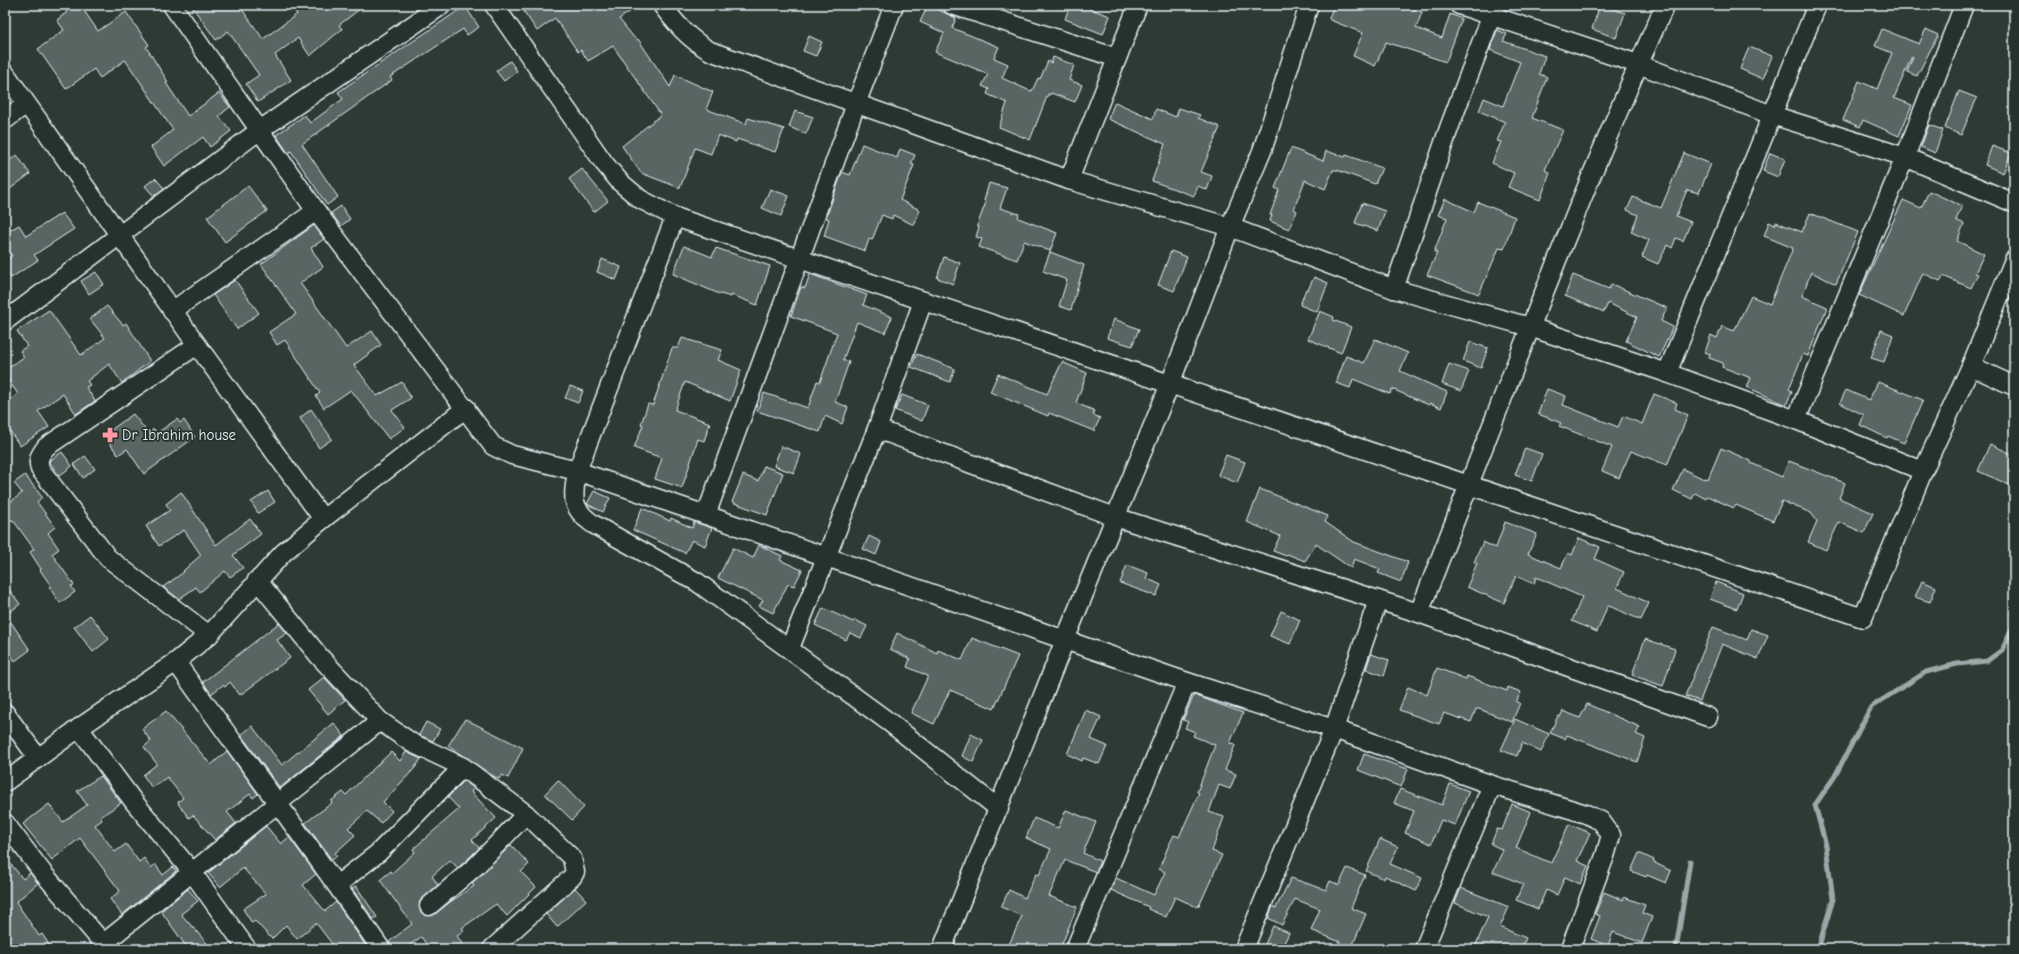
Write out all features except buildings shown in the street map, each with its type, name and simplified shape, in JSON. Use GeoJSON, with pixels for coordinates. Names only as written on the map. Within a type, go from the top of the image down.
{"type":"FeatureCollection","features":[{"type":"Feature","properties":{"kind":"street"},"geometry":{"type":"LineString","coordinates":[[172,5],[316,211],[466,408],[493,446],[512,455],[577,471],[1187,682],[1334,729],[1492,784],[1586,814],[1601,821],[1611,835],[1606,856],[1570,949]]}},
{"type":"Feature","properties":{"kind":"street"},"geometry":{"type":"LineString","coordinates":[[5,321],[260,130],[442,5]]}},
{"type":"Feature","properties":{"kind":"street"},"geometry":{"type":"LineString","coordinates":[[494,5],[608,168],[620,182],[640,199],[675,217],[923,302],[1470,484],[1863,618],[1923,471],[1971,366],[2014,260]]}},
{"type":"Feature","properties":{"kind":"street"},"geometry":{"type":"LineString","coordinates":[[662,5],[678,26],[697,43],[710,51],[1069,180],[1230,227],[1394,289],[1530,327],[1667,373],[1796,420],[1923,471]]}},
{"type":"Feature","properties":{"kind":"street"},"geometry":{"type":"LineString","coordinates":[[706,515],[856,104],[894,5]]}},
{"type":"Feature","properties":{"kind":"street"},"geometry":{"type":"LineString","coordinates":[[952,5],[1117,58]]}},
{"type":"Feature","properties":{"kind":"street"},"geometry":{"type":"LineString","coordinates":[[972,12],[993,5]]}},
{"type":"Feature","properties":{"kind":"street"},"geometry":{"type":"LineString","coordinates":[[1069,180],[1138,5]]}},
{"type":"Feature","properties":{"kind":"street"},"geometry":{"type":"LineString","coordinates":[[942,949],[1065,640],[1170,384],[1230,227],[1262,151],[1309,5]]}},
{"type":"Feature","properties":{"kind":"street"},"geometry":{"type":"LineString","coordinates":[[1459,5],[1493,10],[1772,115],[1905,158],[2014,203]]}},
{"type":"Feature","properties":{"kind":"street"},"geometry":{"type":"LineString","coordinates":[[1420,613],[1530,327],[1638,64],[1665,5]]}},
{"type":"Feature","properties":{"kind":"street"},"geometry":{"type":"LineString","coordinates":[[1667,373],[1817,5]]}},
{"type":"Feature","properties":{"kind":"street"},"geometry":{"type":"LineString","coordinates":[[1796,420],[1905,158],[1964,5]]}},
{"type":"Feature","properties":{"kind":"street"},"geometry":{"type":"LineString","coordinates":[[1394,289],[1449,128],[1493,10]]}},
{"type":"Feature","properties":{"kind":"street"},"geometry":{"type":"LineString","coordinates":[[5,73],[196,345],[323,518]]}},
{"type":"Feature","properties":{"kind":"street"},"geometry":{"type":"LineString","coordinates":[[5,120],[26,104]]}},
{"type":"Feature","properties":{"kind":"street"},"geometry":{"type":"LineString","coordinates":[[172,311],[316,211]]}},
{"type":"Feature","properties":{"kind":"street"},"geometry":{"type":"LineString","coordinates":[[675,217],[577,471],[573,498],[578,509],[585,518],[697,582],[790,648],[889,722],[999,808]]}},
{"type":"Feature","properties":{"kind":"street"},"geometry":{"type":"LineString","coordinates":[[790,648],[878,429],[923,302]]}},
{"type":"Feature","properties":{"kind":"street"},"geometry":{"type":"LineString","coordinates":[[196,345],[46,447],[40,454],[38,461],[40,469],[108,558],[210,635]]}},
{"type":"Feature","properties":{"kind":"street"},"geometry":{"type":"LineString","coordinates":[[1971,366],[2014,386]]}},
{"type":"Feature","properties":{"kind":"street"},"geometry":{"type":"LineString","coordinates":[[5,782],[176,662],[210,635],[257,580],[283,553],[323,518],[466,408]]}},
{"type":"Feature","properties":{"kind":"street"},"geometry":{"type":"LineString","coordinates":[[878,429],[1115,517],[1420,613],[1708,717]]}},
{"type":"Feature","properties":{"kind":"street"},"geometry":{"type":"LineString","coordinates":[[257,580],[319,656],[380,722],[412,743],[463,767],[526,814],[572,858],[575,872],[572,877],[492,949]]}},
{"type":"Feature","properties":{"kind":"street"},"geometry":{"type":"LineString","coordinates":[[1244,949],[1334,729],[1378,600]]}},
{"type":"Feature","properties":{"kind":"street"},"geometry":{"type":"LineString","coordinates":[[176,662],[337,884],[381,949]]}},
{"type":"Feature","properties":{"kind":"street"},"geometry":{"type":"LineString","coordinates":[[1075,949],[1187,682]]}},
{"type":"Feature","properties":{"kind":"street"},"geometry":{"type":"LineString","coordinates":[[5,713],[38,758]]}},
{"type":"Feature","properties":{"kind":"street"},"geometry":{"type":"LineString","coordinates":[[5,823],[43,873],[106,946],[192,872],[380,722]]}},
{"type":"Feature","properties":{"kind":"street"},"geometry":{"type":"LineString","coordinates":[[80,728],[134,802],[192,872],[247,949]]}},
{"type":"Feature","properties":{"kind":"street"},"geometry":{"type":"LineString","coordinates":[[337,884],[378,853],[463,767]]}},
{"type":"Feature","properties":{"kind":"street"},"geometry":{"type":"LineString","coordinates":[[1424,949],[1492,784]]}},
{"type":"Feature","properties":{"kind":"street"},"geometry":{"type":"LineString","coordinates":[[429,906],[476,866],[526,814]]}},
{"type":"Feature","properties":{"kind":"waterway"},"geometry":{"type":"LineString","coordinates":[[1818,949],[1833,899],[1826,846],[1815,805],[1835,776],[1871,707],[1926,672],[1957,664],[1987,661],[2002,650],[2014,625]]}},
{"type":"Feature","properties":{"kind":"waterway"},"geometry":{"type":"LineString","coordinates":[[1676,949],[1690,861]]}},
{"type":"Feature","properties":{"kind":"place","name":"Dr Ibrahim house"},"geometry":{"type":"Point","coordinates":[110,435]}}]}
